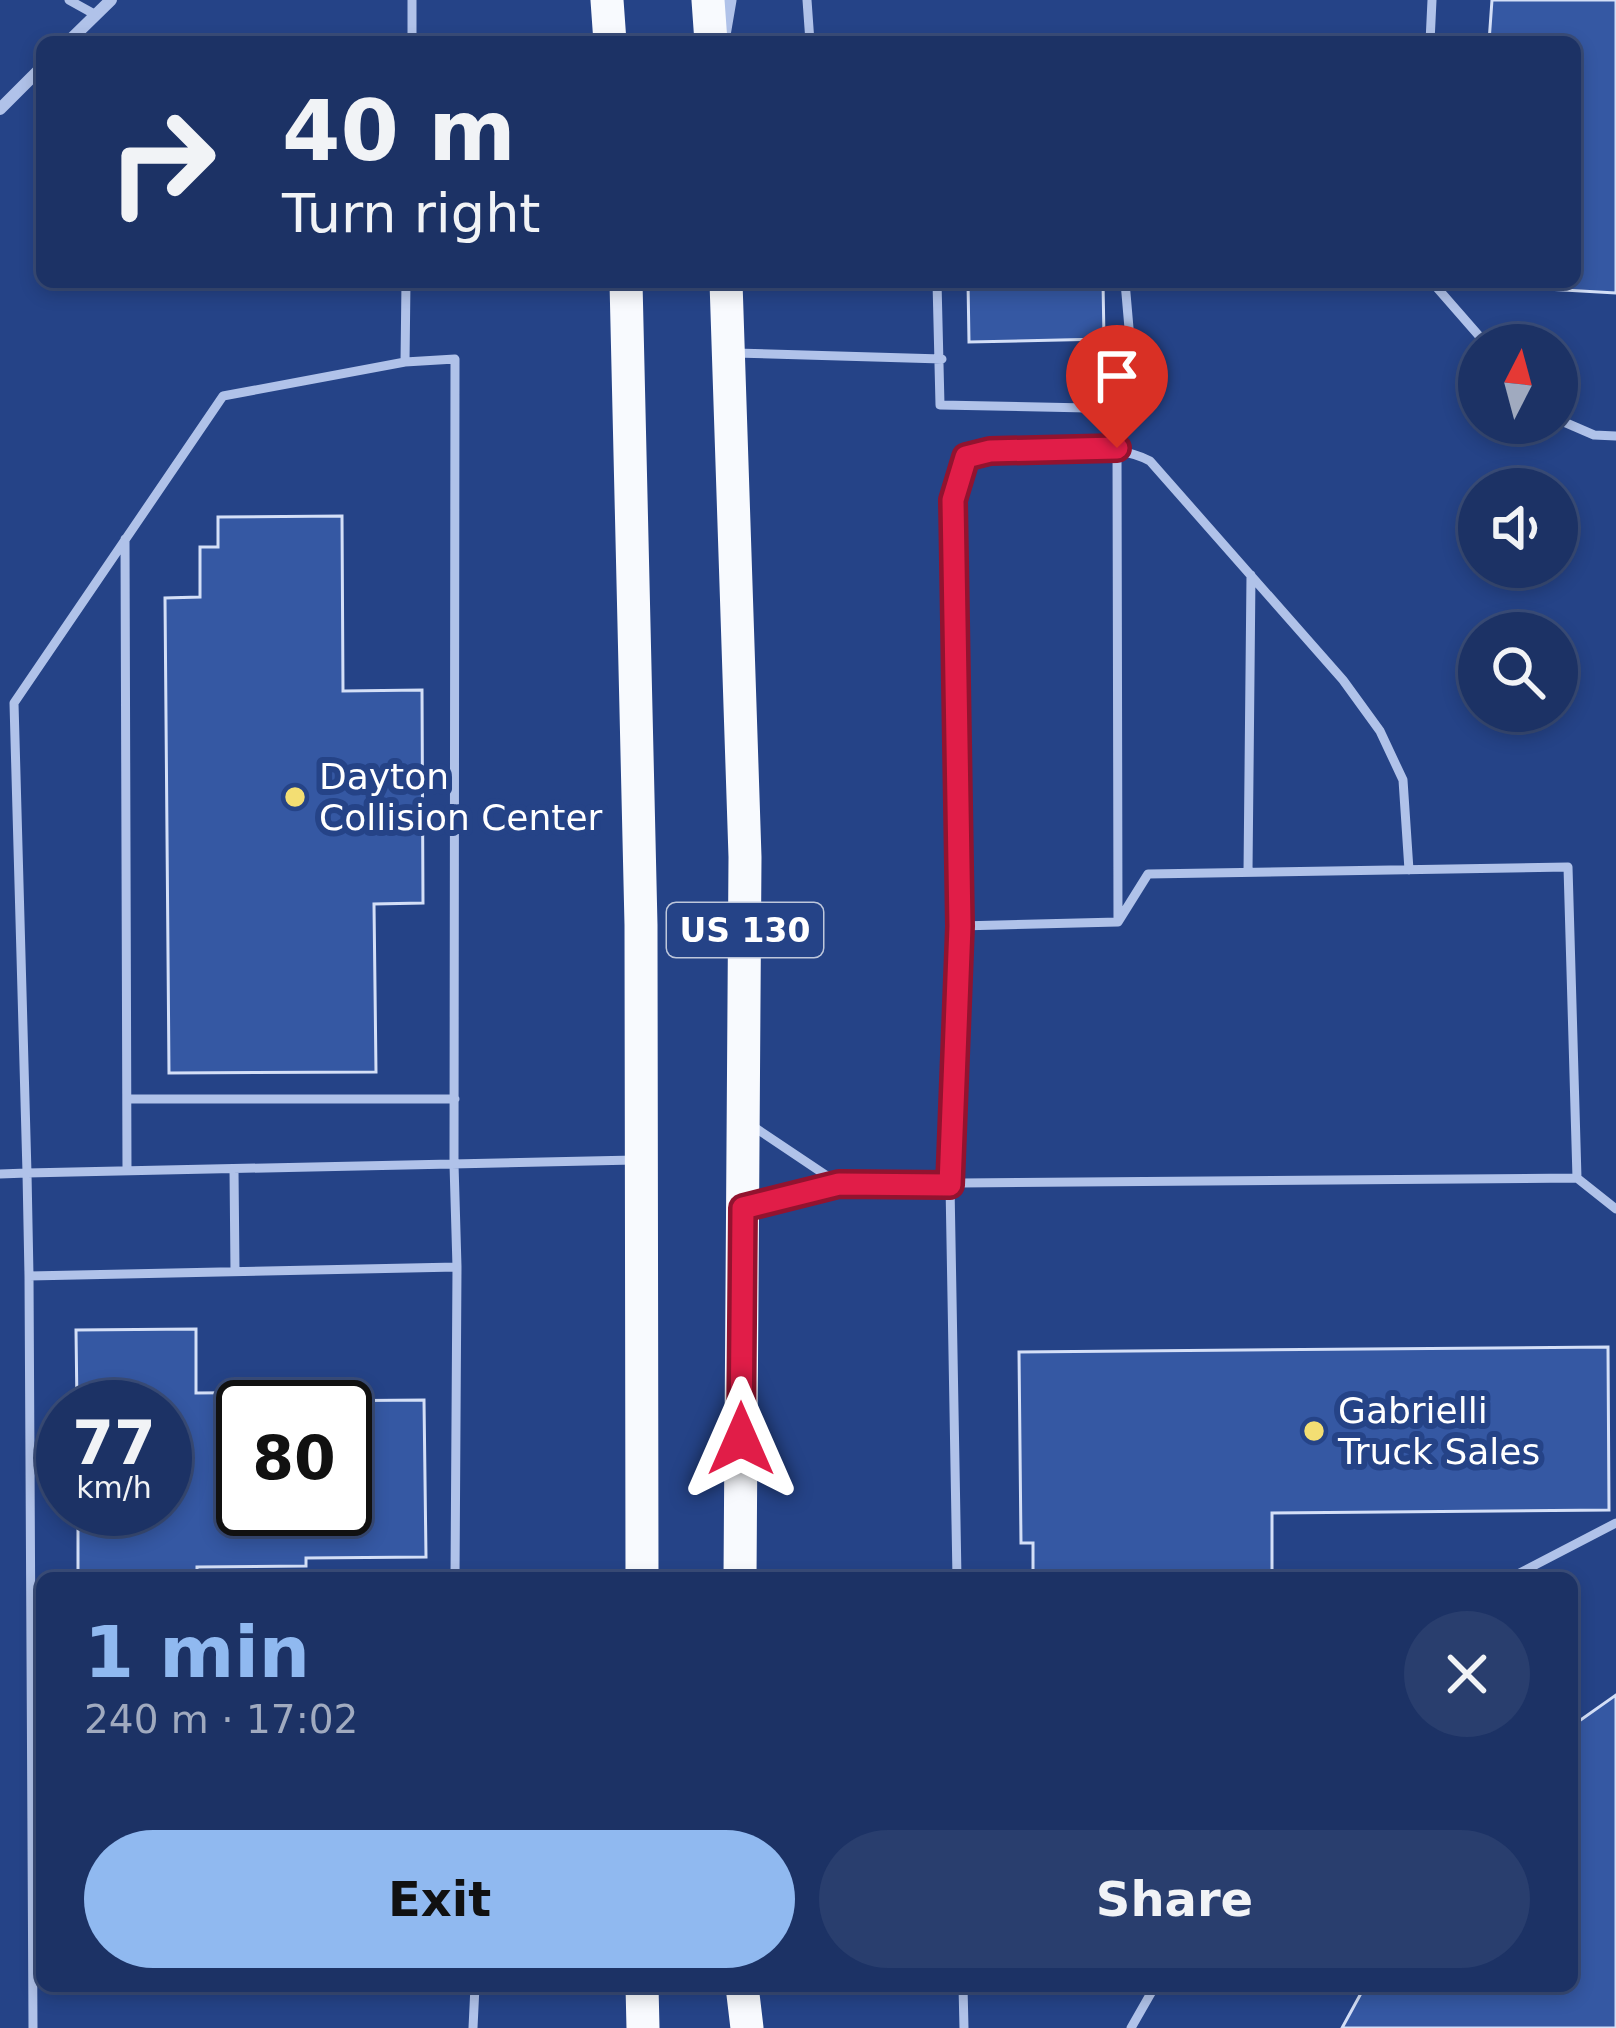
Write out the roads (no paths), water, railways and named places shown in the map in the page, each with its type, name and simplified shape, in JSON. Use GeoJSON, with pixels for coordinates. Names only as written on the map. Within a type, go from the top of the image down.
{"type":"FeatureCollection","features":[{"type":"Feature","properties":{"kind":"highway"},"geometry":{"type":"LineString","coordinates":[[608,0],[610,36]]}},
{"type":"Feature","properties":{"kind":"highway"},"geometry":{"type":"LineString","coordinates":[[708,0],[714,36]]}},
{"type":"Feature","properties":{"kind":"highway","name":"US 130"},"geometry":{"type":"LineString","coordinates":[[626,288],[641,925],[642,1572]]}},
{"type":"Feature","properties":{"kind":"highway","name":"US 130"},"geometry":{"type":"LineString","coordinates":[[725,288],[745,857],[740,1572]]}},
{"type":"Feature","properties":{"kind":"highway"},"geometry":{"type":"LineString","coordinates":[[643,1992],[643,2028]]}},
{"type":"Feature","properties":{"kind":"highway"},"geometry":{"type":"LineString","coordinates":[[736,2028],[739,1992]]}},
{"type":"Feature","properties":{"kind":"highway"},"geometry":{"type":"LineString","coordinates":[[741,1992],[747,2028]]}},
{"type":"Feature","properties":{"kind":"street"},"geometry":{"type":"LineString","coordinates":[[74,36],[111,0]]}},
{"type":"Feature","properties":{"kind":"street"},"geometry":{"type":"LineString","coordinates":[[717,36],[726,0]]}},
{"type":"Feature","properties":{"kind":"street"},"geometry":{"type":"LineString","coordinates":[[0,109],[36,73]]}},
{"type":"Feature","properties":{"kind":"lane"},"geometry":{"type":"LineString","coordinates":[[69,0],[96,15]]}},
{"type":"Feature","properties":{"kind":"lane"},"geometry":{"type":"LineString","coordinates":[[412,0],[412,36]]}},
{"type":"Feature","properties":{"kind":"lane"},"geometry":{"type":"LineString","coordinates":[[807,0],[810,36]]}},
{"type":"Feature","properties":{"kind":"lane"},"geometry":{"type":"LineString","coordinates":[[1430,36],[1432,0]]}},
{"type":"Feature","properties":{"kind":"lane"},"geometry":{"type":"LineString","coordinates":[[405,362],[406,288]]}},
{"type":"Feature","properties":{"kind":"lane"},"geometry":{"type":"LineString","coordinates":[[937,288],[940,405],[1136,410],[1126,288]]}},
{"type":"Feature","properties":{"kind":"lane"},"geometry":{"type":"LineString","coordinates":[[1437,288],[1469,324]]}},
{"type":"Feature","properties":{"kind":"lane"},"geometry":{"type":"LineString","coordinates":[[730,353],[942,359]]}},
{"type":"Feature","properties":{"kind":"lane"},"geometry":{"type":"LineString","coordinates":[[36,1743],[14,703],[223,396],[405,362],[455,359],[455,1572]]}},
{"type":"Feature","properties":{"kind":"lane"},"geometry":{"type":"LineString","coordinates":[[1578,428],[1616,436]]}},
{"type":"Feature","properties":{"kind":"lane"},"geometry":{"type":"LineString","coordinates":[[1117,448],[1118,922]]}},
{"type":"Feature","properties":{"kind":"lane"},"geometry":{"type":"LineString","coordinates":[[957,1572],[950,1185],[960,926],[953,500],[966,457],[990,451],[1117,448],[1150,460],[1380,731],[1403,781],[1409,870]]}},
{"type":"Feature","properties":{"kind":"lane"},"geometry":{"type":"LineString","coordinates":[[125,539],[128,1172]]}},
{"type":"Feature","properties":{"kind":"lane"},"geometry":{"type":"LineString","coordinates":[[1248,872],[1252,575]]}},
{"type":"Feature","properties":{"kind":"lane"},"geometry":{"type":"LineString","coordinates":[[1118,922],[1148,874],[1568,867],[1577,1178]]}},
{"type":"Feature","properties":{"kind":"lane"},"geometry":{"type":"LineString","coordinates":[[960,926],[1118,922]]}},
{"type":"Feature","properties":{"kind":"lane"},"geometry":{"type":"LineString","coordinates":[[127,1099],[455,1099]]}},
{"type":"Feature","properties":{"kind":"lane"},"geometry":{"type":"LineString","coordinates":[[743,1120],[839,1184]]}},
{"type":"Feature","properties":{"kind":"lane"},"geometry":{"type":"LineString","coordinates":[[0,1174],[641,1160]]}},
{"type":"Feature","properties":{"kind":"lane"},"geometry":{"type":"LineString","coordinates":[[234,1169],[235,1271]]}},
{"type":"Feature","properties":{"kind":"lane"},"geometry":{"type":"LineString","coordinates":[[743,1208],[839,1184],[1577,1178],[1616,1209]]}},
{"type":"Feature","properties":{"kind":"lane"},"geometry":{"type":"LineString","coordinates":[[29,1276],[457,1267]]}},
{"type":"Feature","properties":{"kind":"lane"},"geometry":{"type":"LineString","coordinates":[[1522,1572],[1616,1523]]}},
{"type":"Feature","properties":{"kind":"lane"},"geometry":{"type":"LineString","coordinates":[[33,2028],[36,1864]]}},
{"type":"Feature","properties":{"kind":"lane"},"geometry":{"type":"LineString","coordinates":[[473,2028],[475,1992]]}},
{"type":"Feature","properties":{"kind":"lane"},"geometry":{"type":"LineString","coordinates":[[963,1992],[964,2028]]}},
{"type":"Feature","properties":{"kind":"lane"},"geometry":{"type":"LineString","coordinates":[[1131,2028],[1152,1992]]}},
{"type":"Feature","properties":{"kind":"place","name":"Dayton Collision Center"},"geometry":{"type":"Point","coordinates":[295,797]}},
{"type":"Feature","properties":{"kind":"place","name":"Gabrielli Truck Sales"},"geometry":{"type":"Point","coordinates":[1314,1431]}}]}
